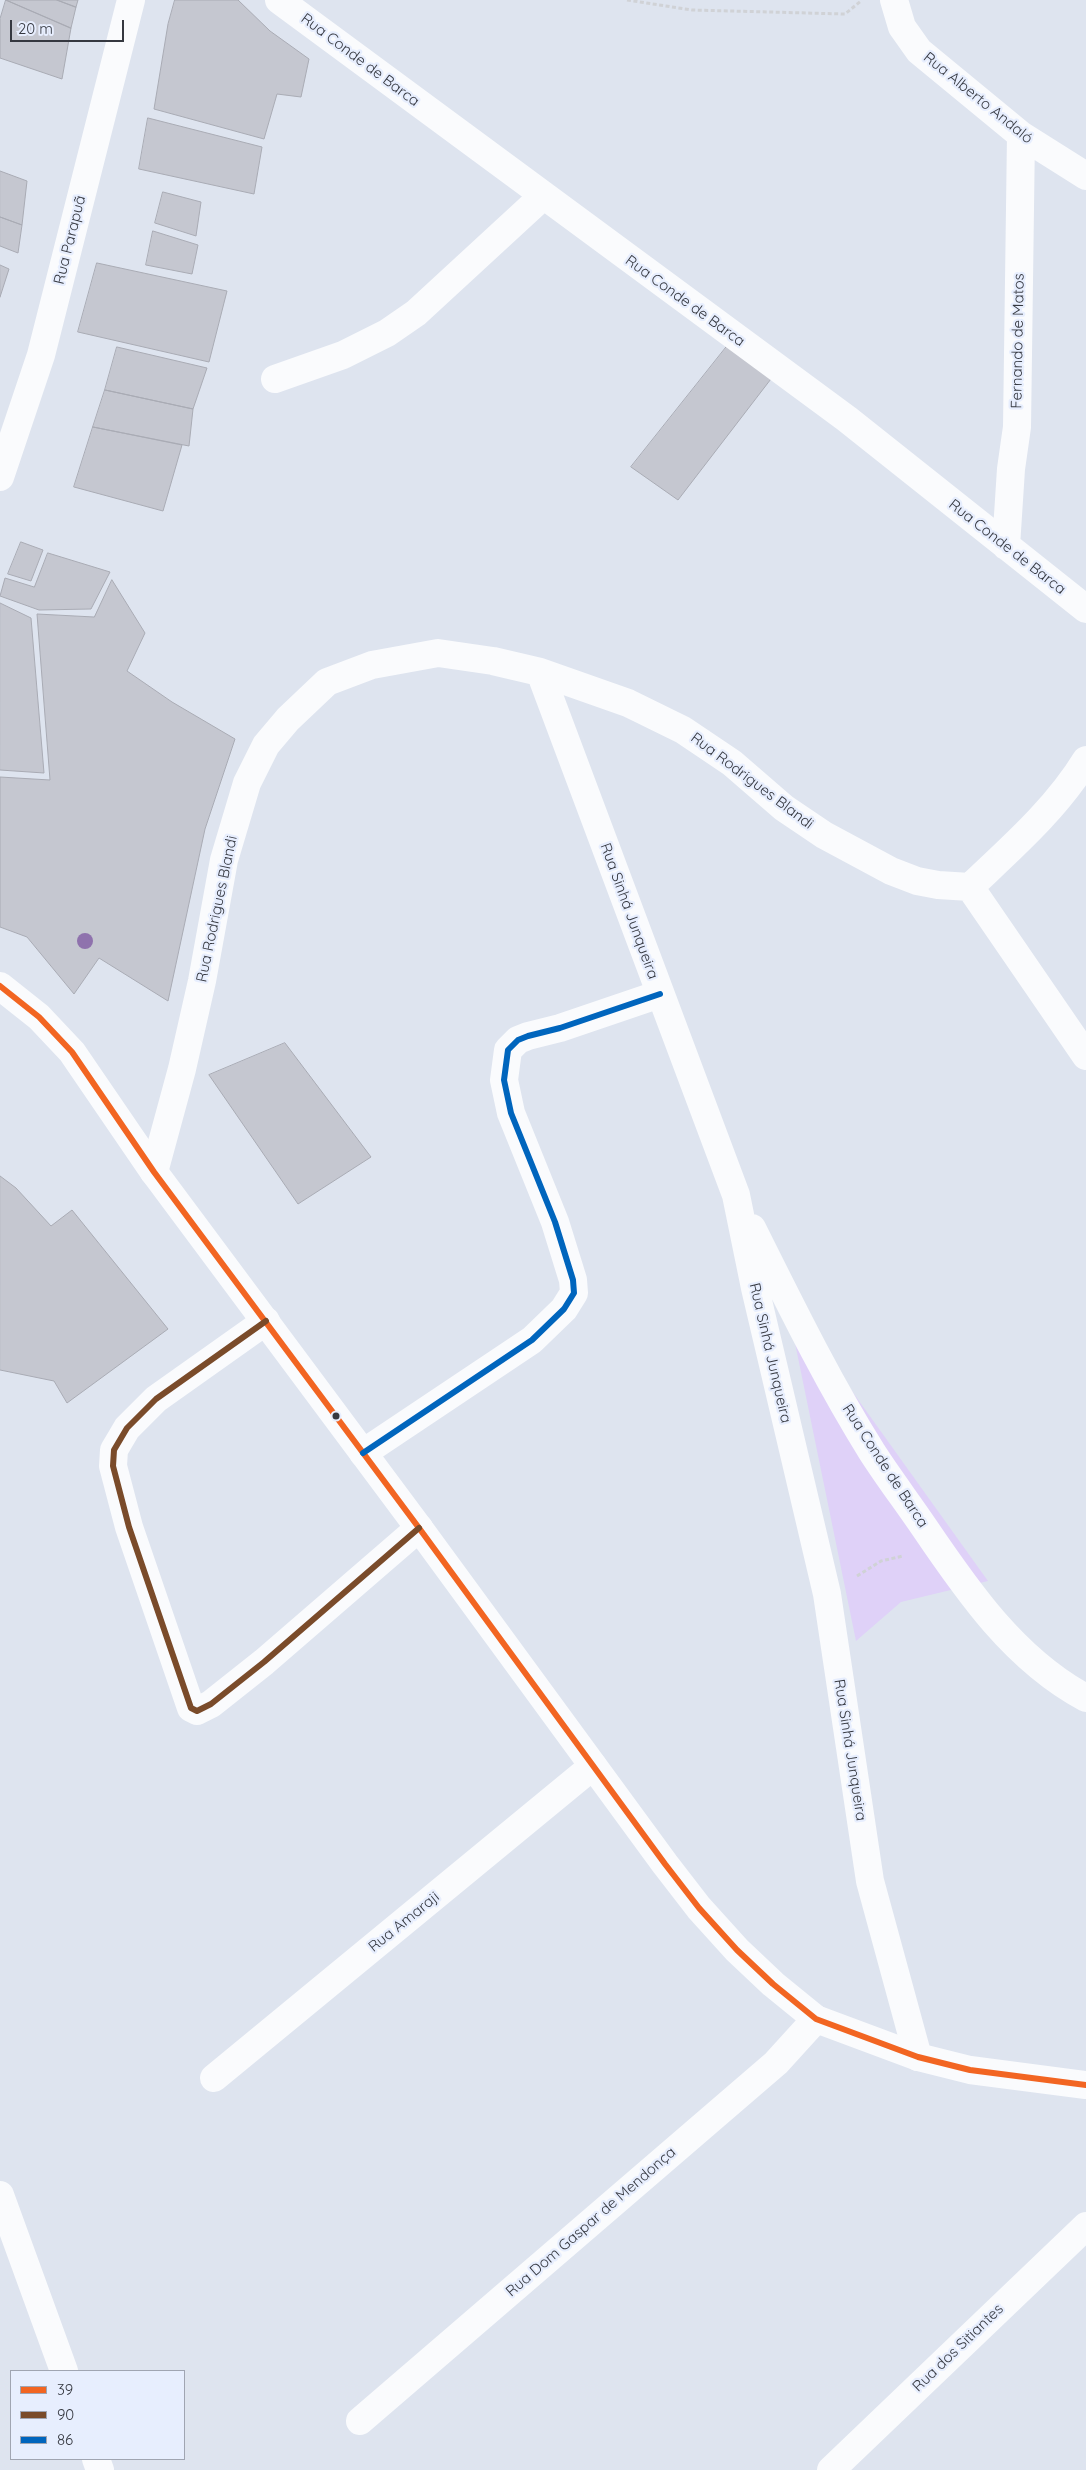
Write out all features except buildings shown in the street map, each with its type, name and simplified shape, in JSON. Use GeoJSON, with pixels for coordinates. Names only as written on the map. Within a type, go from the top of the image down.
{"type":"FeatureCollection","features":[{"type":"Feature","properties":{"kind":"street","name":"Rua Parapuã"},"geometry":{"type":"LineString","coordinates":[[0,477],[41,356],[131,0]]}},
{"type":"Feature","properties":{"kind":"street","name":"Rua Conde de Barca"},"geometry":{"type":"LineString","coordinates":[[279,0],[846,419],[1086,609]]}},
{"type":"Feature","properties":{"kind":"street","name":"Rua Alberto Andaló"},"geometry":{"type":"LineString","coordinates":[[894,0],[902,27],[919,51],[1022,135],[1086,176]]}},
{"type":"Feature","properties":{"kind":"street","name":"Fernando de Matos"},"geometry":{"type":"LineString","coordinates":[[1006,546],[1011,469],[1017,427],[1022,135]]}},
{"type":"Feature","properties":{"kind":"street"},"geometry":{"type":"LineString","coordinates":[[275,379],[343,355],[387,333],[416,313],[543,196]]}},
{"type":"Feature","properties":{"kind":"street","name":"Rua Rodrigues Blandi"},"geometry":{"type":"LineString","coordinates":[[154,1172],[182,1069],[202,980],[224,860],[247,783],[266,745],[288,719],[327,682],[372,665],[438,653],[493,661],[540,672],[628,704],[683,730],[732,763],[784,808],[824,834],[891,871],[917,881],[938,885],[970,887]]}},
{"type":"Feature","properties":{"kind":"street","name":"Rua Sinhá Junqueira"},"geometry":{"type":"LineString","coordinates":[[540,672],[736,1195],[754,1288],[826,1594],[870,1881],[918,2057]]}},
{"type":"Feature","properties":{"kind":"street"},"geometry":{"type":"LineString","coordinates":[[1086,760],[1066,790],[1016,843],[970,887],[1086,1056]]}},
{"type":"Feature","properties":{"kind":"street"},"geometry":{"type":"LineString","coordinates":[[0,986],[40,1017],[72,1052],[154,1172],[363,1452],[593,1766],[699,1908],[737,1950],[773,1984],[816,2019],[918,2057],[970,2070],[1086,2085]]}},
{"type":"Feature","properties":{"kind":"street"},"geometry":{"type":"LineString","coordinates":[[363,1452],[532,1340],[564,1310],[574,1293],[573,1280],[555,1222],[511,1113],[504,1080],[508,1050],[518,1040],[528,1036],[560,1028],[660,994]]}},
{"type":"Feature","properties":{"kind":"street","name":"Rua Conde de Barca"},"geometry":{"type":"LineString","coordinates":[[736,1195],[803,1331],[872,1452],[943,1555],[1010,1640],[1037,1666],[1062,1686],[1086,1698]]}},
{"type":"Feature","properties":{"kind":"street"},"geometry":{"type":"LineString","coordinates":[[266,1321],[156,1399],[127,1428],[114,1450],[113,1466],[129,1527],[191,1708],[197,1711],[211,1704],[264,1662],[419,1528]]}},
{"type":"Feature","properties":{"kind":"street","name":"Rua Amaraji"},"geometry":{"type":"LineString","coordinates":[[214,2078],[593,1766]]}},
{"type":"Feature","properties":{"kind":"street","name":"Rua Dom Gaspar de Mendonça"},"geometry":{"type":"LineString","coordinates":[[360,2421],[776,2063],[816,2019]]}},
{"type":"Feature","properties":{"kind":"street"},"geometry":{"type":"LineString","coordinates":[[0,2195],[64,2370]]}},
{"type":"Feature","properties":{"kind":"street","name":"Rua dos Sitiantes"},"geometry":{"type":"LineString","coordinates":[[831,2470],[1086,2226]]}},
{"type":"Feature","properties":{"kind":"path"},"geometry":{"type":"LineString","coordinates":[[627,0],[692,10],[845,14],[862,0]]}},
{"type":"Feature","properties":{"kind":"path"},"geometry":{"type":"LineString","coordinates":[[826,1594],[881,1561],[910,1554],[943,1555]]}},
{"type":"Feature","properties":{"kind":"shaded area"},"geometry":{"type":"Polygon","coordinates":[[[786,1299],[988,1581],[901,1602],[856,1641],[786,1299]]]}},
{"type":"Feature","properties":{"kind":"transit line","name":"39"},"geometry":{"type":"LineString","coordinates":[[0,986],[39,1017],[72,1052],[154,1172],[419,1528],[665,1864],[699,1908],[737,1950],[773,1984],[816,2019],[918,2057],[970,2070],[1086,2085]]}},
{"type":"Feature","properties":{"kind":"transit line","name":"86"},"geometry":{"type":"LineString","coordinates":[[363,1453],[532,1340],[564,1309],[574,1293],[573,1280],[555,1222],[511,1113],[504,1080],[508,1050],[518,1040],[528,1036],[560,1028],[660,994]]}},
{"type":"Feature","properties":{"kind":"transit line","name":"90"},"geometry":{"type":"LineString","coordinates":[[266,1321],[156,1399],[127,1428],[114,1450],[113,1466],[129,1527],[191,1708],[197,1711],[211,1704],[264,1662],[419,1528]]}}]}
